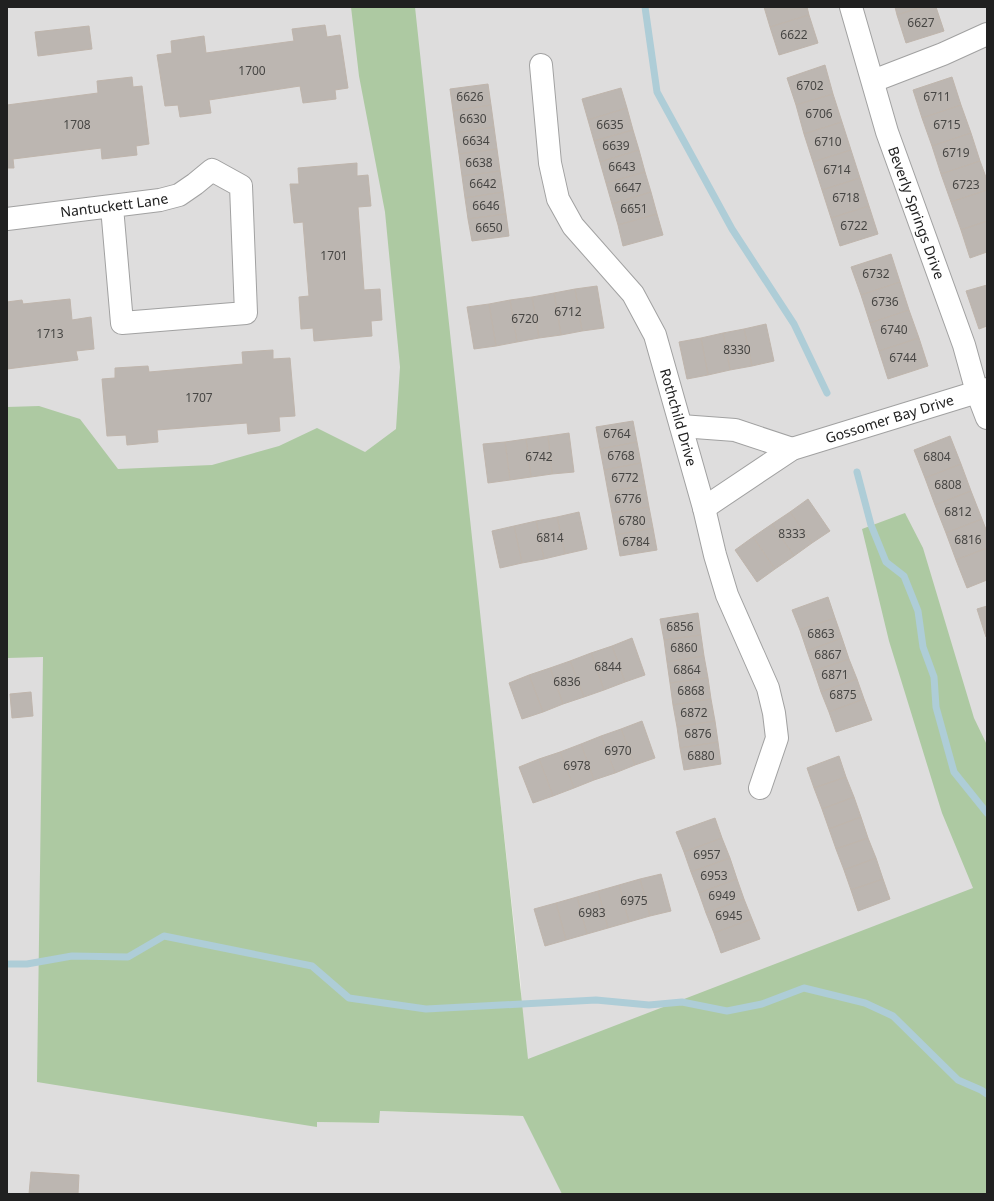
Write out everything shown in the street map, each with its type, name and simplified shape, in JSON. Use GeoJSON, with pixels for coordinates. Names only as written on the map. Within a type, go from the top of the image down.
{"type":"FeatureCollection","features":[{"type":"Feature","properties":{"kind":"street","name":"Beverly Springs Drive"},"geometry":{"type":"LineString","coordinates":[[851,7],[887,132],[964,345],[982,390],[987,418]]}},
{"type":"Feature","properties":{"kind":"street"},"geometry":{"type":"LineString","coordinates":[[873,81],[943,54],[987,34]]}},
{"type":"Feature","properties":{"kind":"street","name":"Rothchild Drive"},"geometry":{"type":"LineString","coordinates":[[540,65],[550,163],[558,199],[573,226],[633,294],[655,335],[682,426],[715,555],[728,596],[768,688],[774,713],[777,738],[760,788]]}},
{"type":"Feature","properties":{"kind":"street","name":"Nantuckett Lane"},"geometry":{"type":"LineString","coordinates":[[7,219],[160,200],[179,195],[212,170],[241,186],[246,313],[122,323],[112,207]]}},
{"type":"Feature","properties":{"kind":"street","name":"Gossomer Bay Drive"},"geometry":{"type":"LineString","coordinates":[[704,508],[792,448],[982,390]]}},
{"type":"Feature","properties":{"kind":"street"},"geometry":{"type":"LineString","coordinates":[[682,426],[735,430],[792,448]]}},
{"type":"Feature","properties":{"kind":"shaded area"},"geometry":{"type":"Polygon","coordinates":[[[7,7],[987,7],[987,883],[936,1194],[7,1194],[7,7]],[[480,619],[317,1122],[379,1123],[379,1111],[523,1116],[521,986],[480,619]]]}},
{"type":"Feature","properties":{"kind":"green space"},"geometry":{"type":"Polygon","coordinates":[[[351,7],[415,7],[528,1059],[973,888],[942,813],[889,641],[862,529],[905,513],[923,548],[974,718],[987,745],[987,1194],[562,1194],[523,1116],[380,1111],[379,1123],[317,1122],[317,1127],[37,1082],[43,657],[7,658],[7,407],[39,406],[80,419],[118,469],[212,465],[279,446],[317,428],[365,452],[396,429],[400,367],[385,212],[359,76],[351,7]]]}},
{"type":"Feature","properties":{"kind":"building"},"geometry":{"type":"Polygon","coordinates":[[[764,7],[807,7],[809,15],[770,27],[764,7]]]}},
{"type":"Feature","properties":{"kind":"building"},"geometry":{"type":"Polygon","coordinates":[[[895,7],[922,7],[897,15],[895,7]]]}},
{"type":"Feature","properties":{"kind":"building"},"geometry":{"type":"Polygon","coordinates":[[[922,7],[936,7],[944,31],[906,43],[897,15],[922,7]]]}},
{"type":"Feature","properties":{"kind":"building"},"geometry":{"type":"Polygon","coordinates":[[[809,15],[818,43],[779,55],[770,27],[809,15]]]}},
{"type":"Feature","properties":{"kind":"building"},"geometry":{"type":"Polygon","coordinates":[[[325,25],[327,37],[340,35],[348,88],[335,90],[336,99],[303,103],[300,86],[209,100],[211,113],[180,117],[178,105],[165,106],[157,55],[172,53],[171,41],[204,36],[206,53],[294,41],[292,29],[325,25]]]}},
{"type":"Feature","properties":{"kind":"building"},"geometry":{"type":"Polygon","coordinates":[[[89,26],[92,49],[38,56],[35,32],[89,26]]]}},
{"type":"Feature","properties":{"kind":"building"},"geometry":{"type":"Polygon","coordinates":[[[825,65],[833,94],[796,105],[787,78],[825,65]]]}},
{"type":"Feature","properties":{"kind":"building"},"geometry":{"type":"Polygon","coordinates":[[[132,77],[133,87],[142,86],[149,144],[136,146],[137,155],[102,159],[101,148],[13,159],[14,168],[7,168],[7,105],[98,93],[97,81],[132,77]]]}},
{"type":"Feature","properties":{"kind":"building"},"geometry":{"type":"Polygon","coordinates":[[[952,77],[961,105],[922,118],[913,90],[952,77]]]}},
{"type":"Feature","properties":{"kind":"building"},"geometry":{"type":"Polygon","coordinates":[[[488,84],[491,105],[453,111],[450,89],[488,84]]]}},
{"type":"Feature","properties":{"kind":"building"},"geometry":{"type":"Polygon","coordinates":[[[621,88],[627,108],[588,120],[582,99],[621,88]]]}},
{"type":"Feature","properties":{"kind":"building"},"geometry":{"type":"Polygon","coordinates":[[[833,94],[842,122],[804,134],[796,105],[833,94]]]}},
{"type":"Feature","properties":{"kind":"building"},"geometry":{"type":"Polygon","coordinates":[[[491,105],[494,127],[456,133],[453,111],[491,105]]]}},
{"type":"Feature","properties":{"kind":"building"},"geometry":{"type":"Polygon","coordinates":[[[961,105],[971,133],[932,146],[922,118],[961,105]]]}},
{"type":"Feature","properties":{"kind":"building"},"geometry":{"type":"Polygon","coordinates":[[[627,108],[633,130],[594,141],[588,120],[627,108]]]}},
{"type":"Feature","properties":{"kind":"building"},"geometry":{"type":"Polygon","coordinates":[[[842,122],[851,150],[813,162],[804,134],[842,122]]]}},
{"type":"Feature","properties":{"kind":"building"},"geometry":{"type":"Polygon","coordinates":[[[494,127],[497,149],[459,154],[456,133],[494,127]]]}},
{"type":"Feature","properties":{"kind":"building"},"geometry":{"type":"Polygon","coordinates":[[[633,130],[639,150],[600,162],[594,141],[633,130]]]}},
{"type":"Feature","properties":{"kind":"building"},"geometry":{"type":"Polygon","coordinates":[[[971,133],[980,161],[941,174],[932,146],[971,133]]]}},
{"type":"Feature","properties":{"kind":"building"},"geometry":{"type":"Polygon","coordinates":[[[497,149],[500,171],[462,176],[459,154],[497,149]]]}},
{"type":"Feature","properties":{"kind":"building"},"geometry":{"type":"Polygon","coordinates":[[[639,150],[645,172],[606,183],[600,162],[639,150]]]}},
{"type":"Feature","properties":{"kind":"building"},"geometry":{"type":"Polygon","coordinates":[[[851,150],[860,178],[822,190],[813,162],[851,150]]]}},
{"type":"Feature","properties":{"kind":"building"},"geometry":{"type":"Polygon","coordinates":[[[980,161],[987,180],[987,190],[951,202],[941,174],[980,161]]]}},
{"type":"Feature","properties":{"kind":"building"},"geometry":{"type":"Polygon","coordinates":[[[357,163],[357,176],[368,175],[371,206],[358,207],[364,290],[380,289],[382,320],[371,321],[372,336],[314,341],[313,328],[301,329],[299,297],[309,296],[303,222],[294,223],[290,184],[299,184],[298,168],[357,163]]]}},
{"type":"Feature","properties":{"kind":"building"},"geometry":{"type":"Polygon","coordinates":[[[500,171],[503,192],[465,198],[462,176],[500,171]]]}},
{"type":"Feature","properties":{"kind":"building"},"geometry":{"type":"Polygon","coordinates":[[[645,172],[651,192],[612,204],[606,183],[645,172]]]}},
{"type":"Feature","properties":{"kind":"building"},"geometry":{"type":"Polygon","coordinates":[[[860,178],[869,206],[831,218],[822,190],[860,178]]]}},
{"type":"Feature","properties":{"kind":"building"},"geometry":{"type":"Polygon","coordinates":[[[987,190],[987,221],[961,230],[951,202],[987,190]]]}},
{"type":"Feature","properties":{"kind":"building"},"geometry":{"type":"Polygon","coordinates":[[[503,192],[506,214],[468,219],[465,198],[503,192]]]}},
{"type":"Feature","properties":{"kind":"building"},"geometry":{"type":"Polygon","coordinates":[[[651,192],[657,214],[618,225],[612,204],[651,192]]]}},
{"type":"Feature","properties":{"kind":"building"},"geometry":{"type":"Polygon","coordinates":[[[869,206],[878,234],[840,246],[831,218],[869,206]]]}},
{"type":"Feature","properties":{"kind":"building"},"geometry":{"type":"Polygon","coordinates":[[[506,214],[509,236],[472,241],[468,219],[506,214]]]}},
{"type":"Feature","properties":{"kind":"building"},"geometry":{"type":"Polygon","coordinates":[[[657,214],[663,235],[623,246],[618,225],[657,214]]]}},
{"type":"Feature","properties":{"kind":"building"},"geometry":{"type":"Polygon","coordinates":[[[987,221],[987,252],[970,258],[961,230],[987,221]]]}},
{"type":"Feature","properties":{"kind":"building"},"geometry":{"type":"Polygon","coordinates":[[[891,254],[900,282],[861,295],[851,267],[891,254]]]}},
{"type":"Feature","properties":{"kind":"building"},"geometry":{"type":"Polygon","coordinates":[[[900,282],[909,310],[870,323],[861,295],[900,282]]]}},
{"type":"Feature","properties":{"kind":"building"},"geometry":{"type":"Polygon","coordinates":[[[987,285],[987,326],[979,329],[966,291],[987,285]]]}},
{"type":"Feature","properties":{"kind":"building"},"geometry":{"type":"Polygon","coordinates":[[[597,286],[604,328],[582,331],[575,289],[597,286]]]}},
{"type":"Feature","properties":{"kind":"building"},"geometry":{"type":"Polygon","coordinates":[[[575,289],[582,331],[561,335],[554,293],[575,289]]]}},
{"type":"Feature","properties":{"kind":"building"},"geometry":{"type":"Polygon","coordinates":[[[554,293],[561,335],[539,338],[532,297],[554,293]]]}},
{"type":"Feature","properties":{"kind":"building"},"geometry":{"type":"Polygon","coordinates":[[[532,297],[539,338],[517,342],[510,300],[532,297]]]}},
{"type":"Feature","properties":{"kind":"building"},"geometry":{"type":"Polygon","coordinates":[[[70,299],[72,320],[91,317],[94,349],[76,351],[78,360],[7,369],[7,302],[22,300],[23,304],[70,299]]]}},
{"type":"Feature","properties":{"kind":"building"},"geometry":{"type":"Polygon","coordinates":[[[510,300],[517,342],[496,346],[489,304],[510,300]]]}},
{"type":"Feature","properties":{"kind":"building"},"geometry":{"type":"Polygon","coordinates":[[[489,304],[496,346],[474,349],[467,307],[489,304]]]}},
{"type":"Feature","properties":{"kind":"building"},"geometry":{"type":"Polygon","coordinates":[[[909,310],[919,338],[879,351],[870,323],[909,310]]]}},
{"type":"Feature","properties":{"kind":"building"},"geometry":{"type":"Polygon","coordinates":[[[766,324],[774,361],[752,366],[744,329],[766,324]]]}},
{"type":"Feature","properties":{"kind":"building"},"geometry":{"type":"Polygon","coordinates":[[[744,329],[752,366],[730,370],[723,333],[744,329]]]}},
{"type":"Feature","properties":{"kind":"building"},"geometry":{"type":"Polygon","coordinates":[[[723,333],[730,370],[708,375],[701,338],[723,333]]]}},
{"type":"Feature","properties":{"kind":"building"},"geometry":{"type":"Polygon","coordinates":[[[701,338],[708,375],[687,379],[679,342],[701,338]]]}},
{"type":"Feature","properties":{"kind":"building"},"geometry":{"type":"Polygon","coordinates":[[[919,338],[928,366],[888,379],[879,351],[919,338]]]}},
{"type":"Feature","properties":{"kind":"building"},"geometry":{"type":"Polygon","coordinates":[[[273,350],[273,359],[290,358],[295,416],[279,417],[280,431],[248,434],[247,423],[157,430],[158,442],[127,445],[126,435],[107,436],[102,379],[115,378],[115,368],[148,366],[149,372],[243,364],[242,352],[273,350]]]}},
{"type":"Feature","properties":{"kind":"building"},"geometry":{"type":"Polygon","coordinates":[[[633,421],[637,442],[600,449],[596,427],[633,421]]]}},
{"type":"Feature","properties":{"kind":"building"},"geometry":{"type":"Polygon","coordinates":[[[569,433],[574,472],[552,474],[548,436],[569,433]]]}},
{"type":"Feature","properties":{"kind":"building"},"geometry":{"type":"Polygon","coordinates":[[[548,436],[552,474],[531,477],[526,439],[548,436]]]}},
{"type":"Feature","properties":{"kind":"building"},"geometry":{"type":"Polygon","coordinates":[[[950,436],[961,464],[925,478],[914,450],[950,436]]]}},
{"type":"Feature","properties":{"kind":"building"},"geometry":{"type":"Polygon","coordinates":[[[526,439],[531,477],[510,480],[505,442],[526,439]]]}},
{"type":"Feature","properties":{"kind":"building"},"geometry":{"type":"Polygon","coordinates":[[[505,442],[510,480],[488,483],[483,444],[505,442]]]}},
{"type":"Feature","properties":{"kind":"building"},"geometry":{"type":"Polygon","coordinates":[[[637,442],[641,463],[604,470],[600,449],[637,442]]]}},
{"type":"Feature","properties":{"kind":"building"},"geometry":{"type":"Polygon","coordinates":[[[641,463],[645,485],[608,492],[604,470],[641,463]]]}},
{"type":"Feature","properties":{"kind":"building"},"geometry":{"type":"Polygon","coordinates":[[[961,464],[971,491],[935,505],[925,478],[961,464]]]}},
{"type":"Feature","properties":{"kind":"building"},"geometry":{"type":"Polygon","coordinates":[[[645,485],[649,507],[612,513],[608,492],[645,485]]]}},
{"type":"Feature","properties":{"kind":"building"},"geometry":{"type":"Polygon","coordinates":[[[971,491],[982,519],[946,533],[935,505],[971,491]]]}},
{"type":"Feature","properties":{"kind":"building"},"geometry":{"type":"Polygon","coordinates":[[[808,499],[830,531],[812,543],[790,512],[808,499]]]}},
{"type":"Feature","properties":{"kind":"building"},"geometry":{"type":"Polygon","coordinates":[[[649,507],[653,528],[616,535],[612,513],[649,507]]]}},
{"type":"Feature","properties":{"kind":"building"},"geometry":{"type":"Polygon","coordinates":[[[579,512],[587,549],[565,554],[557,517],[579,512]]]}},
{"type":"Feature","properties":{"kind":"building"},"geometry":{"type":"Polygon","coordinates":[[[790,512],[812,543],[794,556],[772,524],[790,512]]]}},
{"type":"Feature","properties":{"kind":"building"},"geometry":{"type":"Polygon","coordinates":[[[557,517],[565,554],[544,559],[536,521],[557,517]]]}},
{"type":"Feature","properties":{"kind":"building"},"geometry":{"type":"Polygon","coordinates":[[[982,519],[987,532],[987,548],[956,560],[946,533],[982,519]]]}},
{"type":"Feature","properties":{"kind":"building"},"geometry":{"type":"Polygon","coordinates":[[[536,521],[544,559],[522,563],[514,526],[536,521]]]}},
{"type":"Feature","properties":{"kind":"building"},"geometry":{"type":"Polygon","coordinates":[[[772,524],[794,556],[775,569],[753,537],[772,524]]]}},
{"type":"Feature","properties":{"kind":"building"},"geometry":{"type":"Polygon","coordinates":[[[514,526],[522,563],[500,568],[492,531],[514,526]]]}},
{"type":"Feature","properties":{"kind":"building"},"geometry":{"type":"Polygon","coordinates":[[[653,528],[657,550],[620,556],[616,535],[653,528]]]}},
{"type":"Feature","properties":{"kind":"building"},"geometry":{"type":"Polygon","coordinates":[[[753,537],[775,569],[757,582],[735,550],[753,537]]]}},
{"type":"Feature","properties":{"kind":"building"},"geometry":{"type":"Polygon","coordinates":[[[987,548],[987,580],[967,588],[956,560],[987,548]]]}},
{"type":"Feature","properties":{"kind":"building"},"geometry":{"type":"Polygon","coordinates":[[[828,597],[835,618],[800,630],[792,610],[828,597]]]}},
{"type":"Feature","properties":{"kind":"building"},"geometry":{"type":"Polygon","coordinates":[[[987,606],[987,636],[986,637],[977,609],[987,606]]]}},
{"type":"Feature","properties":{"kind":"building"},"geometry":{"type":"Polygon","coordinates":[[[698,613],[701,635],[664,640],[660,619],[698,613]]]}},
{"type":"Feature","properties":{"kind":"building"},"geometry":{"type":"Polygon","coordinates":[[[835,618],[842,638],[807,651],[800,630],[835,618]]]}},
{"type":"Feature","properties":{"kind":"building"},"geometry":{"type":"Polygon","coordinates":[[[701,635],[704,656],[667,662],[664,640],[701,635]]]}},
{"type":"Feature","properties":{"kind":"building"},"geometry":{"type":"Polygon","coordinates":[[[632,638],[645,675],[625,682],[612,646],[632,638]]]}},
{"type":"Feature","properties":{"kind":"building"},"geometry":{"type":"Polygon","coordinates":[[[842,638],[849,659],[814,671],[807,651],[842,638]]]}},
{"type":"Feature","properties":{"kind":"building"},"geometry":{"type":"Polygon","coordinates":[[[612,646],[625,682],[604,690],[591,653],[612,646]]]}},
{"type":"Feature","properties":{"kind":"building"},"geometry":{"type":"Polygon","coordinates":[[[591,653],[604,690],[584,697],[570,661],[591,653]]]}},
{"type":"Feature","properties":{"kind":"building"},"geometry":{"type":"Polygon","coordinates":[[[704,656],[708,678],[670,683],[667,662],[704,656]]]}},
{"type":"Feature","properties":{"kind":"building"},"geometry":{"type":"Polygon","coordinates":[[[849,659],[857,679],[821,692],[814,671],[849,659]]]}},
{"type":"Feature","properties":{"kind":"building"},"geometry":{"type":"Polygon","coordinates":[[[570,661],[584,697],[563,704],[550,668],[570,661]]]}},
{"type":"Feature","properties":{"kind":"building"},"geometry":{"type":"Polygon","coordinates":[[[550,668],[563,704],[543,712],[529,675],[550,668]]]}},
{"type":"Feature","properties":{"kind":"building"},"geometry":{"type":"Polygon","coordinates":[[[529,675],[543,712],[522,719],[509,683],[529,675]]]}},
{"type":"Feature","properties":{"kind":"building"},"geometry":{"type":"Polygon","coordinates":[[[708,678],[711,699],[673,705],[670,683],[708,678]]]}},
{"type":"Feature","properties":{"kind":"building"},"geometry":{"type":"Polygon","coordinates":[[[857,679],[864,699],[829,712],[821,692],[857,679]]]}},
{"type":"Feature","properties":{"kind":"building"},"geometry":{"type":"Polygon","coordinates":[[[31,692],[33,716],[12,718],[10,694],[31,692]]]}},
{"type":"Feature","properties":{"kind":"building"},"geometry":{"type":"Polygon","coordinates":[[[711,699],[715,721],[677,727],[673,705],[711,699]]]}},
{"type":"Feature","properties":{"kind":"building"},"geometry":{"type":"Polygon","coordinates":[[[864,699],[872,720],[836,732],[829,712],[864,699]]]}},
{"type":"Feature","properties":{"kind":"building"},"geometry":{"type":"Polygon","coordinates":[[[642,721],[655,758],[635,765],[621,729],[642,721]]]}},
{"type":"Feature","properties":{"kind":"building"},"geometry":{"type":"Polygon","coordinates":[[[715,721],[718,742],[680,748],[677,727],[715,721]]]}},
{"type":"Feature","properties":{"kind":"building"},"geometry":{"type":"Polygon","coordinates":[[[621,729],[635,765],[615,773],[601,736],[621,729]]]}},
{"type":"Feature","properties":{"kind":"building"},"geometry":{"type":"Polygon","coordinates":[[[601,736],[615,773],[594,780],[581,744],[601,736]]]}},
{"type":"Feature","properties":{"kind":"building"},"geometry":{"type":"Polygon","coordinates":[[[718,742],[721,764],[684,770],[680,748],[718,742]]]}},
{"type":"Feature","properties":{"kind":"building"},"geometry":{"type":"Polygon","coordinates":[[[581,744],[594,780],[574,788],[560,752],[581,744]]]}},
{"type":"Feature","properties":{"kind":"building"},"geometry":{"type":"Polygon","coordinates":[[[560,752],[574,788],[553,796],[539,759],[560,752]]]}},
{"type":"Feature","properties":{"kind":"building"},"geometry":{"type":"Polygon","coordinates":[[[839,756],[846,777],[814,788],[807,768],[839,756]]]}},
{"type":"Feature","properties":{"kind":"building"},"geometry":{"type":"Polygon","coordinates":[[[539,759],[553,796],[533,803],[519,767],[539,759]]]}},
{"type":"Feature","properties":{"kind":"building"},"geometry":{"type":"Polygon","coordinates":[[[846,777],[854,797],[822,809],[814,788],[846,777]]]}},
{"type":"Feature","properties":{"kind":"building"},"geometry":{"type":"Polygon","coordinates":[[[854,797],[861,817],[829,829],[822,809],[854,797]]]}},
{"type":"Feature","properties":{"kind":"building"},"geometry":{"type":"Polygon","coordinates":[[[861,817],[868,838],[836,849],[829,829],[861,817]]]}},
{"type":"Feature","properties":{"kind":"building"},"geometry":{"type":"Polygon","coordinates":[[[715,818],[722,838],[684,852],[676,832],[715,818]]]}},
{"type":"Feature","properties":{"kind":"building"},"geometry":{"type":"Polygon","coordinates":[[[722,838],[730,858],[691,872],[684,852],[722,838]]]}},
{"type":"Feature","properties":{"kind":"building"},"geometry":{"type":"Polygon","coordinates":[[[868,838],[876,858],[844,870],[836,849],[868,838]]]}},
{"type":"Feature","properties":{"kind":"building"},"geometry":{"type":"Polygon","coordinates":[[[730,858],[737,879],[699,893],[691,872],[730,858]]]}},
{"type":"Feature","properties":{"kind":"building"},"geometry":{"type":"Polygon","coordinates":[[[876,858],[883,879],[851,890],[844,870],[876,858]]]}},
{"type":"Feature","properties":{"kind":"building"},"geometry":{"type":"Polygon","coordinates":[[[661,874],[671,911],[650,916],[640,879],[661,874]]]}},
{"type":"Feature","properties":{"kind":"building"},"geometry":{"type":"Polygon","coordinates":[[[640,879],[650,916],[629,922],[619,885],[640,879]]]}},
{"type":"Feature","properties":{"kind":"building"},"geometry":{"type":"Polygon","coordinates":[[[737,879],[744,899],[706,913],[699,893],[737,879]]]}},
{"type":"Feature","properties":{"kind":"building"},"geometry":{"type":"Polygon","coordinates":[[[883,879],[890,899],[858,911],[851,890],[883,879]]]}},
{"type":"Feature","properties":{"kind":"building"},"geometry":{"type":"Polygon","coordinates":[[[619,885],[629,922],[608,928],[598,891],[619,885]]]}},
{"type":"Feature","properties":{"kind":"building"},"geometry":{"type":"Polygon","coordinates":[[[598,891],[608,928],[587,934],[577,897],[598,891]]]}},
{"type":"Feature","properties":{"kind":"building"},"geometry":{"type":"Polygon","coordinates":[[[577,897],[587,934],[566,940],[556,903],[577,897]]]}},
{"type":"Feature","properties":{"kind":"building"},"geometry":{"type":"Polygon","coordinates":[[[744,899],[752,919],[714,933],[706,913],[744,899]]]}},
{"type":"Feature","properties":{"kind":"building"},"geometry":{"type":"Polygon","coordinates":[[[556,903],[566,940],[545,946],[534,909],[556,903]]]}},
{"type":"Feature","properties":{"kind":"building"},"geometry":{"type":"Polygon","coordinates":[[[752,919],[760,939],[721,953],[714,933],[752,919]]]}},
{"type":"Feature","properties":{"kind":"building"},"geometry":{"type":"Polygon","coordinates":[[[31,1172],[79,1175],[78,1194],[29,1194],[31,1172]]]}},
{"type":"Feature","properties":{"kind":"waterway"},"geometry":{"type":"LineString","coordinates":[[645,7],[657,92],[732,229],[794,324],[827,393]]}},
{"type":"Feature","properties":{"kind":"waterway"},"geometry":{"type":"LineString","coordinates":[[857,472],[871,525],[886,562],[904,576],[918,611],[923,647],[934,677],[936,707],[954,772],[987,813]]}},
{"type":"Feature","properties":{"kind":"waterway"},"geometry":{"type":"LineString","coordinates":[[7,964],[27,964],[72,956],[128,957],[164,936],[312,966],[349,998],[426,1009],[596,1000],[649,1005],[682,1002],[727,1011],[762,1004],[804,988],[865,1003],[893,1016],[958,1080],[987,1094]]}}]}
